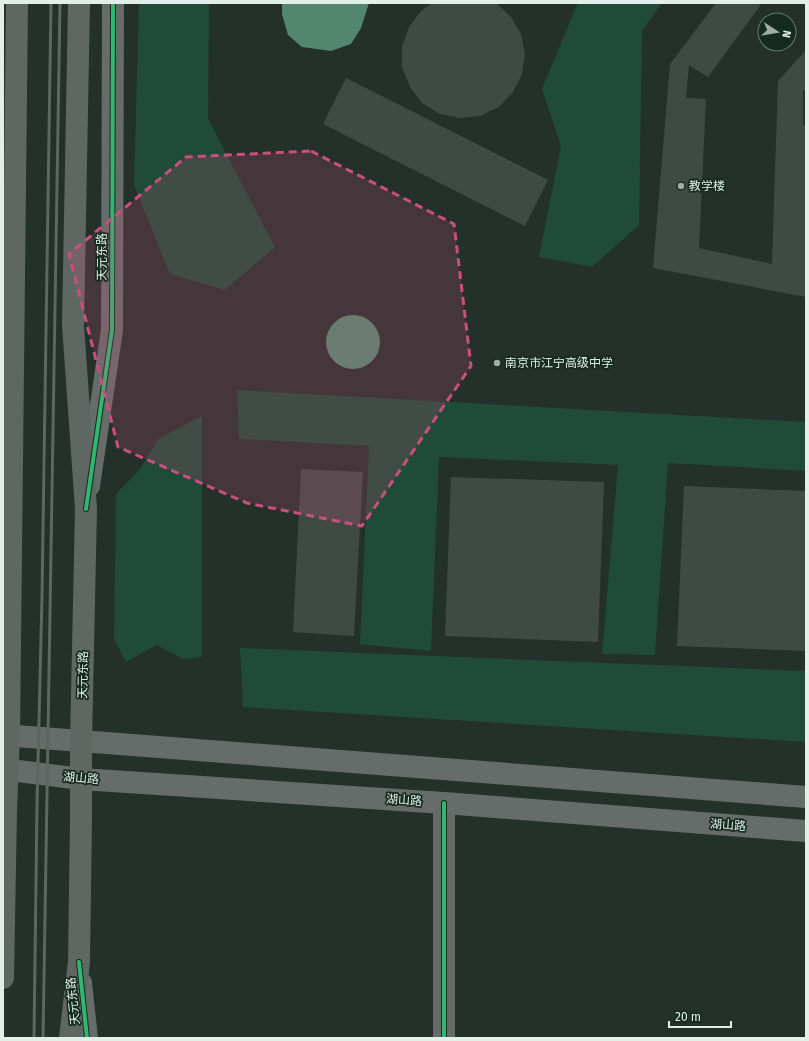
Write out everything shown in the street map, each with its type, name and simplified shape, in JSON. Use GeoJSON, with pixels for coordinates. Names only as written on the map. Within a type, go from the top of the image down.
{"type":"FeatureCollection","features":[{"type":"Feature","properties":{"kind":"highway"},"geometry":{"type":"LineString","coordinates":[[3,978],[6,735],[12,511],[18,3]]}},
{"type":"Feature","properties":{"kind":"highway","name":"天元东路"},"geometry":{"type":"LineString","coordinates":[[70,1038],[79,962],[81,741],[86,509],[73,325],[79,3]]}},
{"type":"Feature","properties":{"kind":"main road","name":"天元东路"},"geometry":{"type":"LineString","coordinates":[[86,509],[112,330],[113,3]]}},
{"type":"Feature","properties":{"kind":"main road"},"geometry":{"type":"LineString","coordinates":[[3,451],[12,511]]}},
{"type":"Feature","properties":{"kind":"main road"},"geometry":{"type":"LineString","coordinates":[[6,735],[806,797]]}},
{"type":"Feature","properties":{"kind":"main road","name":"湖山路"},"geometry":{"type":"LineString","coordinates":[[6,770],[81,779],[444,803],[806,831]]}},
{"type":"Feature","properties":{"kind":"main road"},"geometry":{"type":"LineString","coordinates":[[3,831],[6,810]]}},
{"type":"Feature","properties":{"kind":"main road","name":"天元东路"},"geometry":{"type":"LineString","coordinates":[[79,962],[87,1038]]}},
{"type":"Feature","properties":{"kind":"street"},"geometry":{"type":"LineString","coordinates":[[444,803],[444,1038]]}},
{"type":"Feature","properties":{"kind":"highlighted area"},"geometry":{"type":"Polygon","coordinates":[[[311,151],[454,224],[471,366],[362,526],[247,503],[118,447],[69,254],[186,157],[311,151]]]}},
{"type":"Feature","properties":{"kind":"shaded area"},"geometry":{"type":"Polygon","coordinates":[[[139,3],[209,3],[208,119],[275,247],[225,290],[170,274],[134,185],[139,3]]]}},
{"type":"Feature","properties":{"kind":"shaded area"},"geometry":{"type":"Polygon","coordinates":[[[282,3],[369,3],[361,28],[351,44],[331,51],[302,47],[288,35],[282,14],[282,3]]]}},
{"type":"Feature","properties":{"kind":"shaded area"},"geometry":{"type":"Polygon","coordinates":[[[578,3],[662,3],[642,31],[639,225],[592,267],[539,257],[561,146],[542,89],[578,3]]]}},
{"type":"Feature","properties":{"kind":"shaded area"},"geometry":{"type":"Polygon","coordinates":[[[348,315],[358,315],[372,323],[378,332],[380,342],[378,352],[372,361],[358,369],[348,369],[338,364],[331,357],[326,347],[326,337],[331,327],[338,320],[348,315]]]}},
{"type":"Feature","properties":{"kind":"shaded area"},"geometry":{"type":"Polygon","coordinates":[[[237,390],[806,422],[806,471],[668,463],[655,655],[602,654],[618,465],[439,457],[431,651],[360,644],[369,446],[239,439],[237,390]]]}},
{"type":"Feature","properties":{"kind":"shaded area"},"geometry":{"type":"Polygon","coordinates":[[[202,416],[202,657],[183,659],[157,645],[126,662],[114,639],[116,494],[141,468],[158,439],[202,416]]]}},
{"type":"Feature","properties":{"kind":"shaded area"},"geometry":{"type":"Polygon","coordinates":[[[240,648],[806,671],[806,742],[243,707],[240,648]]]}},
{"type":"Feature","properties":{"kind":"building"},"geometry":{"type":"Polygon","coordinates":[[[432,3],[496,3],[511,17],[521,34],[525,54],[522,74],[513,92],[499,107],[480,116],[460,118],[440,114],[422,103],[410,87],[402,67],[402,47],[409,27],[421,11],[432,3]]]}},
{"type":"Feature","properties":{"kind":"building","name":"教学楼"},"geometry":{"type":"Polygon","coordinates":[[[716,3],[762,3],[708,77],[689,65],[686,98],[706,99],[699,248],[772,264],[778,81],[806,50],[806,92],[803,90],[803,125],[806,125],[806,297],[653,268],[670,64],[716,3]]]}},
{"type":"Feature","properties":{"kind":"building"},"geometry":{"type":"Polygon","coordinates":[[[346,78],[548,180],[525,226],[323,124],[346,78]]]}},
{"type":"Feature","properties":{"kind":"building"},"geometry":{"type":"Polygon","coordinates":[[[301,469],[363,472],[354,636],[293,632],[301,469]]]}},
{"type":"Feature","properties":{"kind":"building"},"geometry":{"type":"Polygon","coordinates":[[[451,477],[604,482],[598,642],[445,636],[451,477]]]}},
{"type":"Feature","properties":{"kind":"building"},"geometry":{"type":"Polygon","coordinates":[[[684,486],[806,491],[806,651],[677,646],[684,486]]]}},
{"type":"Feature","properties":{"kind":"railway"},"geometry":{"type":"LineString","coordinates":[[34,1038],[51,3]]}},
{"type":"Feature","properties":{"kind":"railway"},"geometry":{"type":"LineString","coordinates":[[43,1038],[60,3]]}},
{"type":"Feature","properties":{"kind":"cycle path"},"geometry":{"type":"LineString","coordinates":[[86,509],[112,330],[113,3]]}},
{"type":"Feature","properties":{"kind":"cycle path"},"geometry":{"type":"LineString","coordinates":[[444,803],[444,1038]]}},
{"type":"Feature","properties":{"kind":"cycle path"},"geometry":{"type":"LineString","coordinates":[[79,962],[87,1038]]}},
{"type":"Feature","properties":{"kind":"place","name":"教学楼"},"geometry":{"type":"Point","coordinates":[681,186]}},
{"type":"Feature","properties":{"kind":"place","name":"南京市江宁高级中学"},"geometry":{"type":"Point","coordinates":[497,363]}}]}
